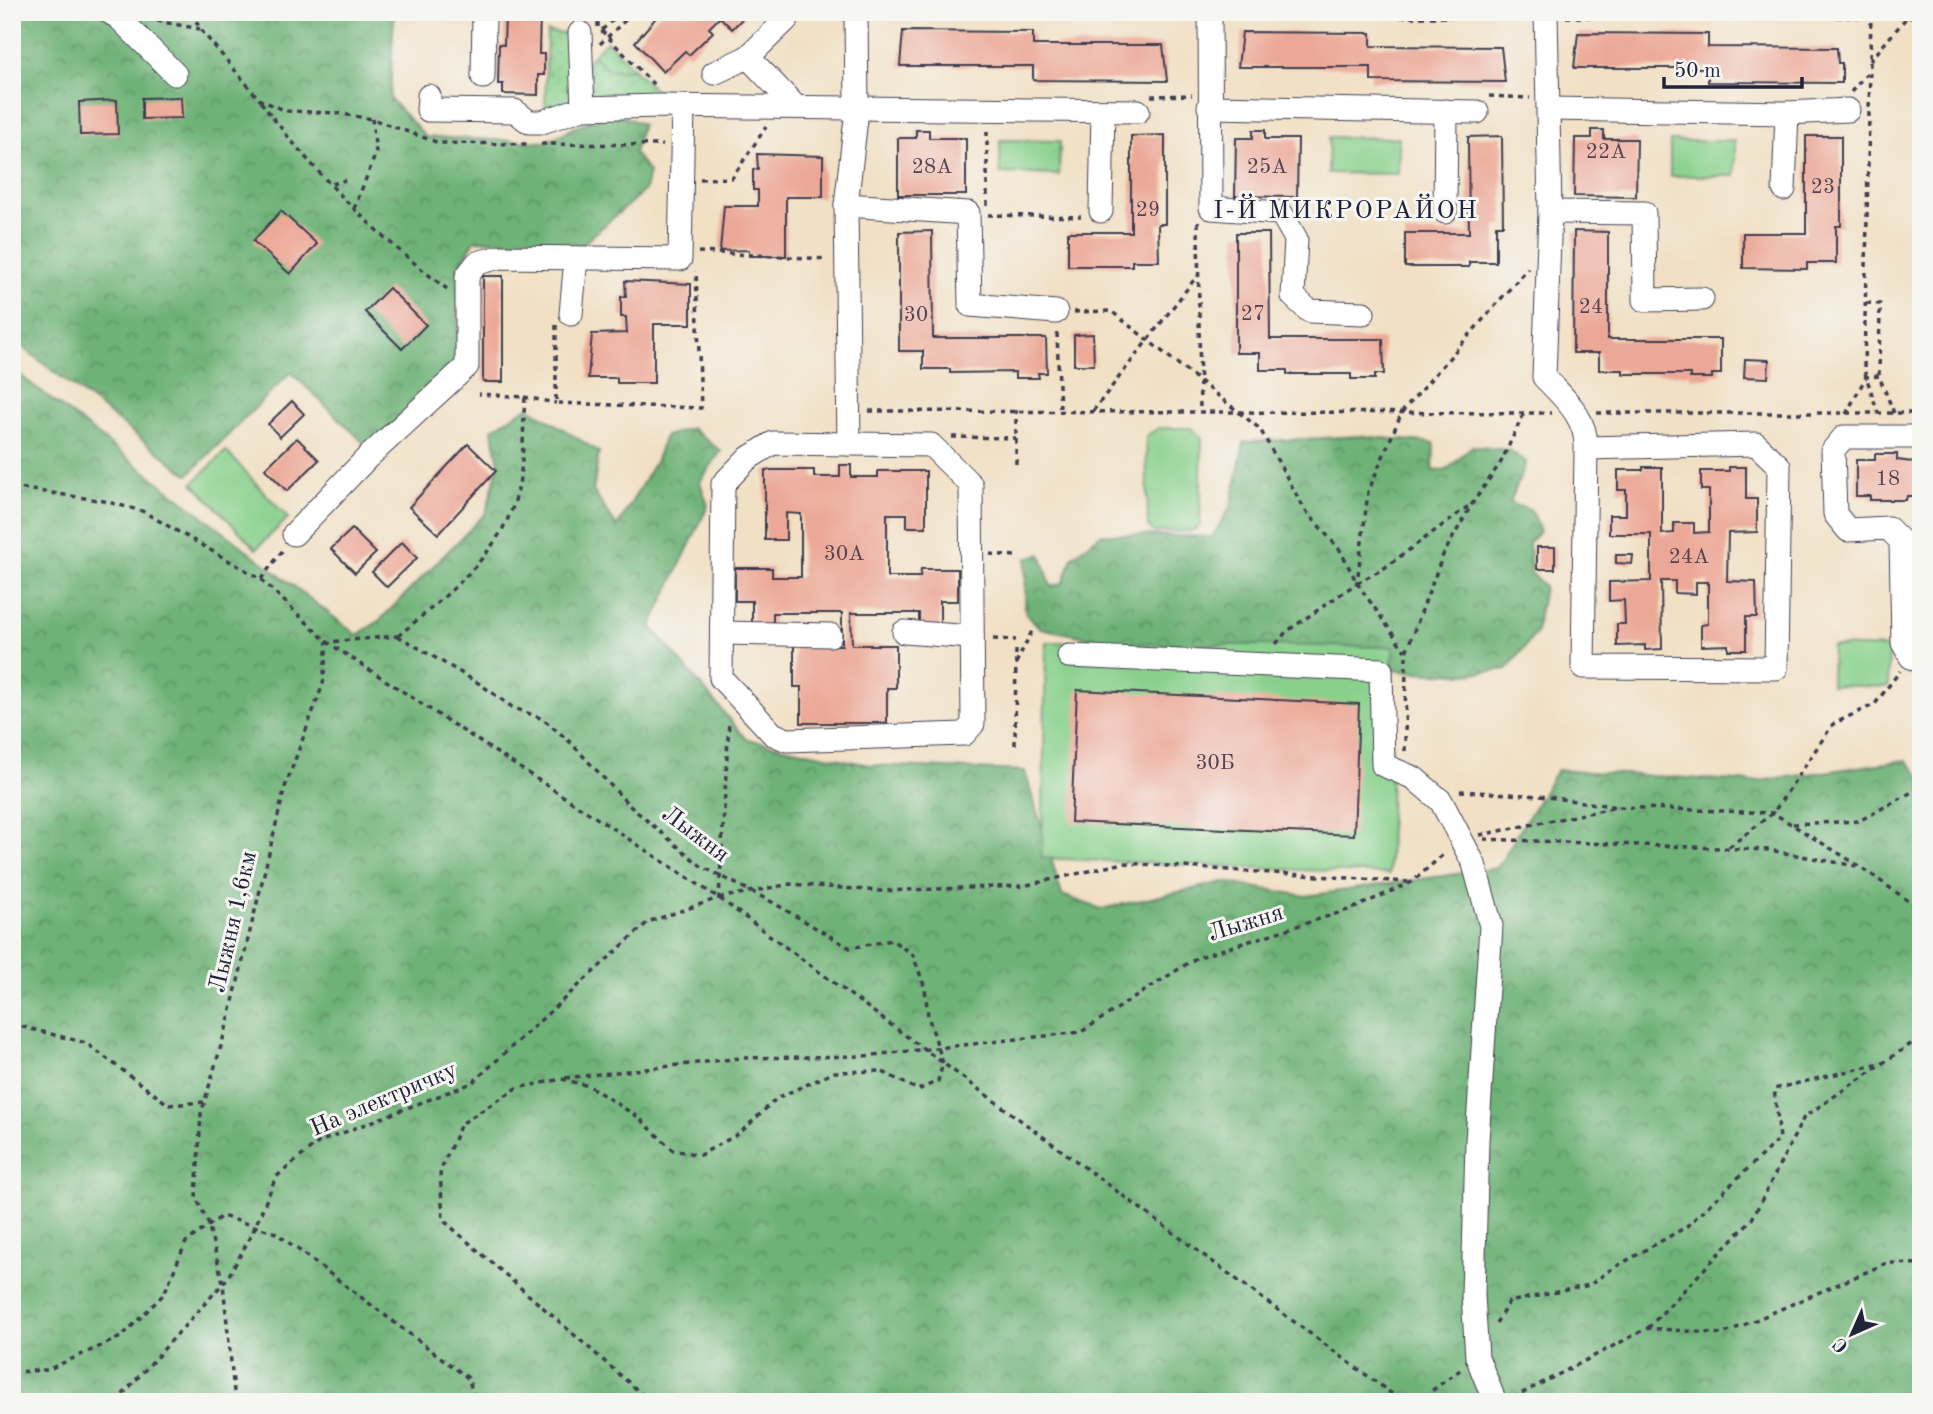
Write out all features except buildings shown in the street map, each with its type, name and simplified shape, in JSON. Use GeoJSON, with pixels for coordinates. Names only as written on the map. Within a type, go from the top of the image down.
{"type":"FeatureCollection","features":[{"type":"Feature","properties":{"kind":"street"},"geometry":{"type":"LineString","coordinates":[[483,77],[484,12]]}},
{"type":"Feature","properties":{"kind":"street"},"geometry":{"type":"LineString","coordinates":[[849,444],[846,205],[857,110],[856,14]]}},
{"type":"Feature","properties":{"kind":"street"},"geometry":{"type":"LineString","coordinates":[[114,15],[175,74]]}},
{"type":"Feature","properties":{"kind":"street"},"geometry":{"type":"LineString","coordinates":[[1210,15],[1207,101],[1211,208],[1281,213],[1296,239],[1293,296],[1309,312],[1363,313]]}},
{"type":"Feature","properties":{"kind":"street"},"geometry":{"type":"LineString","coordinates":[[1545,15],[1550,104],[1550,212],[1544,377],[1577,413],[1587,431],[1586,448],[1583,667],[1776,668],[1779,466],[1756,444],[1586,448]]}},
{"type":"Feature","properties":{"kind":"street"},"geometry":{"type":"LineString","coordinates":[[714,73],[748,57],[787,19]]}},
{"type":"Feature","properties":{"kind":"street"},"geometry":{"type":"LineString","coordinates":[[583,108],[581,63],[591,32]]}},
{"type":"Feature","properties":{"kind":"street"},"geometry":{"type":"LineString","coordinates":[[748,57],[787,107]]}},
{"type":"Feature","properties":{"kind":"street"},"geometry":{"type":"LineString","coordinates":[[429,96],[428,110],[515,111],[521,123],[542,122],[583,108],[787,107],[857,110],[1134,111]]}},
{"type":"Feature","properties":{"kind":"street"},"geometry":{"type":"LineString","coordinates":[[1207,101],[1446,111],[1477,104]]}},
{"type":"Feature","properties":{"kind":"street"},"geometry":{"type":"LineString","coordinates":[[1550,104],[1787,113],[1848,110]]}},
{"type":"Feature","properties":{"kind":"street"},"geometry":{"type":"LineString","coordinates":[[294,534],[367,458],[467,366],[467,276],[477,263],[500,257],[688,255],[682,180],[683,107]]}},
{"type":"Feature","properties":{"kind":"street"},"geometry":{"type":"LineString","coordinates":[[1101,211],[1103,111]]}},
{"type":"Feature","properties":{"kind":"street"},"geometry":{"type":"LineString","coordinates":[[1445,212],[1446,111]]}},
{"type":"Feature","properties":{"kind":"street"},"geometry":{"type":"LineString","coordinates":[[1784,189],[1787,113]]}},
{"type":"Feature","properties":{"kind":"street"},"geometry":{"type":"LineString","coordinates":[[846,205],[968,213],[970,305],[1056,312]]}},
{"type":"Feature","properties":{"kind":"street"},"geometry":{"type":"LineString","coordinates":[[1550,212],[1644,213],[1645,300],[1702,299]]}},
{"type":"Feature","properties":{"kind":"street"},"geometry":{"type":"LineString","coordinates":[[571,314],[576,258]]}},
{"type":"Feature","properties":{"kind":"street"},"geometry":{"type":"LineString","coordinates":[[1916,659],[1903,643],[1901,541],[1888,528],[1848,530],[1835,514],[1832,450],[1844,437],[1921,437]]}},
{"type":"Feature","properties":{"kind":"street"},"geometry":{"type":"LineString","coordinates":[[773,443],[931,445],[971,485],[973,724],[964,734],[787,740],[773,734],[721,678],[722,633],[723,484],[747,459],[773,443]]}},
{"type":"Feature","properties":{"kind":"street"},"geometry":{"type":"LineString","coordinates":[[904,632],[972,637]]}},
{"type":"Feature","properties":{"kind":"street"},"geometry":{"type":"LineString","coordinates":[[722,633],[830,635]]}},
{"type":"Feature","properties":{"kind":"street"},"geometry":{"type":"LineString","coordinates":[[1069,656],[1381,670],[1383,765],[1414,779],[1441,801],[1474,864],[1491,926],[1476,1141],[1473,1296],[1477,1357],[1495,1402]]}},
{"type":"Feature","properties":{"kind":"path"},"geometry":{"type":"LineString","coordinates":[[114,15],[156,19],[200,29],[192,12]]}},
{"type":"Feature","properties":{"kind":"path"},"geometry":{"type":"LineString","coordinates":[[591,32],[598,27],[598,12]]}},
{"type":"Feature","properties":{"kind":"path"},"geometry":{"type":"LineString","coordinates":[[591,32],[621,12]]}},
{"type":"Feature","properties":{"kind":"path"},"geometry":{"type":"LineString","coordinates":[[581,63],[634,12]]}},
{"type":"Feature","properties":{"kind":"path"},"geometry":{"type":"LineString","coordinates":[[787,19],[856,14],[1871,14],[1921,17]]}},
{"type":"Feature","properties":{"kind":"path"},"geometry":{"type":"LineString","coordinates":[[1871,14],[1866,377],[1878,413]]}},
{"type":"Feature","properties":{"kind":"path"},"geometry":{"type":"LineString","coordinates":[[1870,61],[1907,17]]}},
{"type":"Feature","properties":{"kind":"path"},"geometry":{"type":"LineString","coordinates":[[591,32],[608,37],[656,87],[667,88]]}},
{"type":"Feature","properties":{"kind":"path"},"geometry":{"type":"LineString","coordinates":[[1134,111],[1136,97],[1207,101]]}},
{"type":"Feature","properties":{"kind":"path"},"geometry":{"type":"LineString","coordinates":[[260,100],[291,143],[354,209],[426,273],[467,300]]}},
{"type":"Feature","properties":{"kind":"path"},"geometry":{"type":"LineString","coordinates":[[1477,104],[1550,104]]}},
{"type":"Feature","properties":{"kind":"path"},"geometry":{"type":"LineString","coordinates":[[682,180],[732,178],[787,107]]}},
{"type":"Feature","properties":{"kind":"path"},"geometry":{"type":"LineString","coordinates":[[354,209],[376,153],[372,119]]}},
{"type":"Feature","properties":{"kind":"path"},"geometry":{"type":"LineString","coordinates":[[332,184],[345,180]]}},
{"type":"Feature","properties":{"kind":"path"},"geometry":{"type":"LineString","coordinates":[[1200,412],[1198,220],[1211,208]]}},
{"type":"Feature","properties":{"kind":"path"},"geometry":{"type":"LineString","coordinates":[[968,213],[1096,218],[1101,211]]}},
{"type":"Feature","properties":{"kind":"path"},"geometry":{"type":"LineString","coordinates":[[1357,583],[1368,492],[1402,412],[1547,246]]}},
{"type":"Feature","properties":{"kind":"path"},"geometry":{"type":"LineString","coordinates":[[467,366],[479,394],[556,402],[701,408],[688,255],[846,261]]}},
{"type":"Feature","properties":{"kind":"path"},"geometry":{"type":"LineString","coordinates":[[1093,411],[1199,274]]}},
{"type":"Feature","properties":{"kind":"path"},"geometry":{"type":"LineString","coordinates":[[1866,303],[1881,304],[1879,376],[1894,413]]}},
{"type":"Feature","properties":{"kind":"path"},"geometry":{"type":"LineString","coordinates":[[1060,411],[1056,312],[1111,311],[1233,411],[1260,429],[1305,510],[1340,550],[1357,583],[1406,652]]}},
{"type":"Feature","properties":{"kind":"path"},"geometry":{"type":"LineString","coordinates":[[556,402],[554,327],[571,314]]}},
{"type":"Feature","properties":{"kind":"path"},"geometry":{"type":"LineString","coordinates":[[1866,377],[1879,376]]}},
{"type":"Feature","properties":{"kind":"path"},"geometry":{"type":"LineString","coordinates":[[1844,437],[1840,424],[1866,377]]}},
{"type":"Feature","properties":{"kind":"path"},"geometry":{"type":"LineString","coordinates":[[327,642],[398,636],[461,584],[503,529],[520,480],[525,397]]}},
{"type":"Feature","properties":{"kind":"path"},"geometry":{"type":"LineString","coordinates":[[1016,410],[1016,464]]}},
{"type":"Feature","properties":{"kind":"path"},"geometry":{"type":"LineString","coordinates":[[847,411],[1921,413]]}},
{"type":"Feature","properties":{"kind":"path"},"geometry":{"type":"LineString","coordinates":[[1405,764],[1406,652],[1443,555],[1472,504],[1501,462],[1524,413]]}},
{"type":"Feature","properties":{"kind":"path"},"geometry":{"type":"LineString","coordinates":[[12,487],[104,501],[142,511],[261,579],[327,642],[719,898],[1404,1402]]}},
{"type":"Feature","properties":{"kind":"path"},"geometry":{"type":"LineString","coordinates":[[1259,664],[1286,632],[1357,583],[1383,569],[1472,504]]}},
{"type":"Feature","properties":{"kind":"path"},"geometry":{"type":"LineString","coordinates":[[261,579],[294,534]]}},
{"type":"Feature","properties":{"kind":"path"},"geometry":{"type":"LineString","coordinates":[[1015,664],[1032,631]]}},
{"type":"Feature","properties":{"kind":"path","name":"Лыжня"},"geometry":{"type":"LineString","coordinates":[[398,636],[480,684],[512,707],[542,719],[569,741],[631,807],[701,866],[772,902],[850,948],[892,940],[913,956],[925,988],[928,1017],[943,1063],[938,1081],[918,1090],[881,1071],[835,1072],[777,1098],[740,1133],[700,1156],[673,1150],[638,1118],[589,1086],[562,1079]]}},
{"type":"Feature","properties":{"kind":"path","name":"Лыжня 1,6км"},"geometry":{"type":"LineString","coordinates":[[235,1402],[223,1283],[208,1223],[197,1197],[205,1102],[228,1022],[285,787],[323,684],[327,642]]}},
{"type":"Feature","properties":{"kind":"path"},"geometry":{"type":"LineString","coordinates":[[1015,745],[1016,648]]}},
{"type":"Feature","properties":{"kind":"path"},"geometry":{"type":"LineString","coordinates":[[1727,848],[1773,813],[1833,724],[1875,704],[1916,659]]}},
{"type":"Feature","properties":{"kind":"path"},"geometry":{"type":"LineString","coordinates":[[719,898],[729,721]]}},
{"type":"Feature","properties":{"kind":"path"},"geometry":{"type":"LineString","coordinates":[[1791,824],[1859,821],[1921,787]]}},
{"type":"Feature","properties":{"kind":"path"},"geometry":{"type":"LineString","coordinates":[[1451,791],[1540,796],[1618,807],[1773,813],[1861,867],[1920,910]]}},
{"type":"Feature","properties":{"kind":"path"},"geometry":{"type":"LineString","coordinates":[[1461,838],[1618,807]]}},
{"type":"Feature","properties":{"kind":"path"},"geometry":{"type":"LineString","coordinates":[[1461,838],[1769,850],[1861,867]]}},
{"type":"Feature","properties":{"kind":"path","name":"Лыжня"},"geometry":{"type":"LineString","coordinates":[[651,1402],[443,1220],[440,1171],[461,1124],[517,1088],[562,1079],[741,1058],[864,1056],[1081,1032],[1196,958],[1354,908],[1412,882],[1461,838]]}},
{"type":"Feature","properties":{"kind":"path","name":"На электричку"},"geometry":{"type":"LineString","coordinates":[[116,1402],[223,1283],[255,1226],[276,1177],[319,1142],[472,1083],[648,922],[719,898],[790,884],[880,891],[1023,886],[1124,863],[1412,882]]}},
{"type":"Feature","properties":{"kind":"path"},"geometry":{"type":"LineString","coordinates":[[12,1024],[86,1043],[169,1105],[205,1102]]}},
{"type":"Feature","properties":{"kind":"path"},"geometry":{"type":"LineString","coordinates":[[1505,1402],[1648,1328],[1752,1219],[1804,1117],[1921,1037]]}},
{"type":"Feature","properties":{"kind":"path"},"geometry":{"type":"LineString","coordinates":[[1496,1324],[1509,1302],[1590,1285],[1610,1270],[1686,1227],[1780,1138],[1774,1089],[1882,1063]]}},
{"type":"Feature","properties":{"kind":"path"},"geometry":{"type":"LineString","coordinates":[[12,1372],[47,1370],[121,1337],[164,1294],[186,1242],[208,1223],[222,1216],[276,1233],[468,1378],[476,1402]]}},
{"type":"Feature","properties":{"kind":"path"},"geometry":{"type":"LineString","coordinates":[[1648,1328],[1723,1334],[1887,1263],[1921,1264]]}},
{"type":"Feature","properties":{"kind":"path"},"geometry":{"type":"LineString","coordinates":[[1416,1402],[1477,1357]]}},
{"type":"Feature","properties":{"kind":"green space"},"geometry":{"type":"Polygon","coordinates":[[[12,12],[394,12],[390,99],[426,137],[545,142],[584,123],[615,113],[642,124],[634,153],[649,172],[645,190],[583,244],[475,240],[458,270],[458,365],[368,447],[291,372],[188,475],[12,339],[12,12]]]}},
{"type":"Feature","properties":{"kind":"green space"},"geometry":{"type":"Polygon","coordinates":[[[547,32],[570,34],[570,64],[575,71],[575,108],[545,108],[547,32]]]}},
{"type":"Feature","properties":{"kind":"green space"},"geometry":{"type":"Polygon","coordinates":[[[607,41],[634,69],[608,70],[593,55],[607,41]]]}},
{"type":"Feature","properties":{"kind":"green space"},"geometry":{"type":"Polygon","coordinates":[[[593,55],[608,70],[634,69],[655,90],[673,90],[666,99],[591,98],[587,61],[593,55]]]}},
{"type":"Feature","properties":{"kind":"green space"},"geometry":{"type":"Polygon","coordinates":[[[1329,137],[1399,138],[1398,174],[1328,173],[1329,137]]]}},
{"type":"Feature","properties":{"kind":"green space"},"geometry":{"type":"Polygon","coordinates":[[[1000,140],[1060,141],[1059,175],[1000,173],[1000,140]]]}},
{"type":"Feature","properties":{"kind":"green space"},"geometry":{"type":"Polygon","coordinates":[[[1670,141],[1735,141],[1735,176],[1670,176],[1670,141]]]}},
{"type":"Feature","properties":{"kind":"green space"},"geometry":{"type":"Polygon","coordinates":[[[12,369],[357,635],[379,621],[486,513],[499,463],[492,429],[528,407],[599,452],[593,491],[617,527],[655,462],[665,436],[691,428],[721,451],[700,482],[708,506],[651,626],[746,739],[869,765],[1025,771],[1062,895],[1101,909],[1224,882],[1306,896],[1497,868],[1557,770],[1753,782],[1906,760],[1921,777],[1921,1402],[12,1402],[12,369]]]}},
{"type":"Feature","properties":{"kind":"green space"},"geometry":{"type":"Polygon","coordinates":[[[1159,428],[1192,428],[1202,438],[1200,525],[1194,531],[1154,532],[1148,526],[1146,436],[1159,428]]]}},
{"type":"Feature","properties":{"kind":"green space"},"geometry":{"type":"Polygon","coordinates":[[[1361,436],[1434,443],[1433,471],[1447,470],[1472,446],[1508,450],[1526,462],[1510,503],[1532,511],[1540,531],[1529,542],[1531,573],[1544,586],[1536,633],[1507,669],[1466,674],[1410,672],[1290,657],[1166,653],[1040,628],[1025,612],[1026,559],[1041,554],[1051,587],[1063,583],[1073,556],[1101,534],[1212,537],[1231,506],[1244,442],[1361,436]]]}},
{"type":"Feature","properties":{"kind":"green space"},"geometry":{"type":"Polygon","coordinates":[[[226,451],[288,518],[256,549],[193,483],[226,451]]]}},
{"type":"Feature","properties":{"kind":"green space"},"geometry":{"type":"Polygon","coordinates":[[[1046,642],[1393,647],[1389,874],[1042,858],[1046,642]]]}},
{"type":"Feature","properties":{"kind":"green space"},"geometry":{"type":"Polygon","coordinates":[[[1832,646],[1889,648],[1888,687],[1831,685],[1832,646]]]}},
{"type":"Feature","properties":{"kind":"district","name":"I-Й МИКРОРАЙОН"},"geometry":{"type":"Point","coordinates":[1346,211]}}]}
